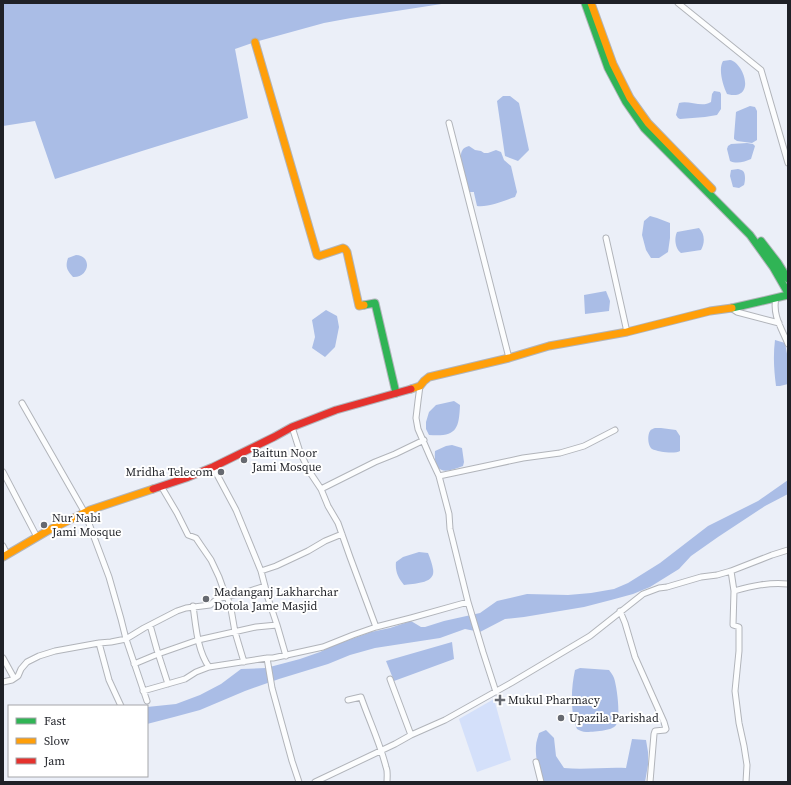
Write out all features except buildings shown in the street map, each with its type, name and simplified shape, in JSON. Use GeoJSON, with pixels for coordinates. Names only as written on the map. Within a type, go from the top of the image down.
{"type":"FeatureCollection","features":[{"type":"Feature","properties":{"kind":"street"},"geometry":{"type":"LineString","coordinates":[[3,546],[5,556],[49,530],[85,512],[186,478],[213,467],[292,428],[336,410],[407,391],[420,386],[429,377],[509,358],[549,346],[626,332],[710,311],[731,308],[788,294],[773,267],[750,235],[644,128],[639,121],[626,102],[608,68],[584,3]]}},
{"type":"Feature","properties":{"kind":"street"},"geometry":{"type":"LineString","coordinates":[[591,3],[613,64],[630,98],[648,123],[754,232],[778,263],[788,279]]}},
{"type":"Feature","properties":{"kind":"street"},"geometry":{"type":"LineString","coordinates":[[678,3],[761,70],[788,163]]}},
{"type":"Feature","properties":{"kind":"street"},"geometry":{"type":"LineString","coordinates":[[255,42],[316,254],[319,256],[343,248],[347,252],[359,306],[375,303],[396,393]]}},
{"type":"Feature","properties":{"kind":"street"},"geometry":{"type":"LineString","coordinates":[[449,123],[509,358]]}},
{"type":"Feature","properties":{"kind":"street"},"geometry":{"type":"LineString","coordinates":[[606,238],[626,332]]}},
{"type":"Feature","properties":{"kind":"street"},"geometry":{"type":"LineString","coordinates":[[776,298],[774,305],[775,312],[788,344]]}},
{"type":"Feature","properties":{"kind":"street"},"geometry":{"type":"LineString","coordinates":[[731,308],[737,312],[779,323]]}},
{"type":"Feature","properties":{"kind":"street"},"geometry":{"type":"LineString","coordinates":[[420,386],[416,418],[418,429],[440,476],[449,514],[450,529],[468,602],[496,692]]}},
{"type":"Feature","properties":{"kind":"street"},"geometry":{"type":"LineString","coordinates":[[22,403],[85,512],[109,577],[122,619],[126,640],[147,702]]}},
{"type":"Feature","properties":{"kind":"street"},"geometry":{"type":"LineString","coordinates":[[292,428],[300,452],[309,471],[321,489],[328,506],[338,522],[376,627]]}},
{"type":"Feature","properties":{"kind":"street"},"geometry":{"type":"LineString","coordinates":[[440,476],[523,458],[560,453],[584,446],[615,430]]}},
{"type":"Feature","properties":{"kind":"street"},"geometry":{"type":"LineString","coordinates":[[321,489],[424,440]]}},
{"type":"Feature","properties":{"kind":"street"},"geometry":{"type":"LineString","coordinates":[[213,467],[236,510],[261,571],[286,656]]}},
{"type":"Feature","properties":{"kind":"street"},"geometry":{"type":"LineString","coordinates":[[3,472],[37,537]]}},
{"type":"Feature","properties":{"kind":"street"},"geometry":{"type":"LineString","coordinates":[[160,486],[177,513],[188,535],[196,538],[211,560],[227,596],[235,632],[244,662]]}},
{"type":"Feature","properties":{"kind":"street"},"geometry":{"type":"LineString","coordinates":[[261,571],[276,566],[342,534]]}},
{"type":"Feature","properties":{"kind":"street"},"geometry":{"type":"LineString","coordinates":[[315,782],[445,720],[496,692],[590,636],[643,594],[701,576],[717,575],[731,571],[788,550]]}},
{"type":"Feature","properties":{"kind":"street"},"geometry":{"type":"LineString","coordinates":[[731,571],[734,591],[733,624],[739,627],[739,651],[735,691],[747,765],[746,782]]}},
{"type":"Feature","properties":{"kind":"street"},"geometry":{"type":"LineString","coordinates":[[734,591],[763,584],[788,584]]}},
{"type":"Feature","properties":{"kind":"street"},"geometry":{"type":"LineString","coordinates":[[3,682],[18,676],[21,669],[27,662],[39,656],[55,651],[126,640],[177,611],[193,606],[210,605],[216,600],[227,596],[244,593],[265,586]]}},
{"type":"Feature","properties":{"kind":"street"},"geometry":{"type":"LineString","coordinates":[[143,692],[185,679],[196,672],[209,667],[267,660],[323,647],[376,627],[468,602]]}},
{"type":"Feature","properties":{"kind":"street"},"geometry":{"type":"LineString","coordinates":[[193,606],[198,640],[205,661],[209,667]]}},
{"type":"Feature","properties":{"kind":"street"},"geometry":{"type":"LineString","coordinates":[[620,612],[625,623],[635,657],[665,727],[665,730],[655,731],[654,734],[650,782]]}},
{"type":"Feature","properties":{"kind":"street"},"geometry":{"type":"LineString","coordinates":[[150,625],[168,684]]}},
{"type":"Feature","properties":{"kind":"street"},"geometry":{"type":"LineString","coordinates":[[134,664],[198,640],[277,625]]}},
{"type":"Feature","properties":{"kind":"street"},"geometry":{"type":"LineString","coordinates":[[99,643],[109,680],[121,705]]}},
{"type":"Feature","properties":{"kind":"street"},"geometry":{"type":"LineString","coordinates":[[3,658],[14,678]]}},
{"type":"Feature","properties":{"kind":"street"},"geometry":{"type":"LineString","coordinates":[[267,660],[272,688],[292,761],[300,782]]}},
{"type":"Feature","properties":{"kind":"street"},"geometry":{"type":"LineString","coordinates":[[390,679],[411,735]]}},
{"type":"Feature","properties":{"kind":"street"},"geometry":{"type":"LineString","coordinates":[[348,700],[361,697],[382,750],[387,768],[387,782]]}},
{"type":"Feature","properties":{"kind":"street"},"geometry":{"type":"LineString","coordinates":[[536,762],[541,782]]}},
{"type":"Feature","properties":{"kind":"shaded area"},"geometry":{"type":"Polygon","coordinates":[[[3,3],[448,3],[324,23],[235,49],[248,118],[55,179],[35,121],[3,126],[3,3]]]}},
{"type":"Feature","properties":{"kind":"shaded area"},"geometry":{"type":"Polygon","coordinates":[[[730,60],[739,66],[744,77],[744,89],[741,93],[736,95],[727,94],[722,78],[721,68],[723,61],[730,60]]]}},
{"type":"Feature","properties":{"kind":"shaded area"},"geometry":{"type":"Polygon","coordinates":[[[714,91],[720,92],[721,94],[721,109],[717,115],[678,118],[676,115],[679,103],[687,102],[707,104],[711,102],[714,91]]]}},
{"type":"Feature","properties":{"kind":"shaded area"},"geometry":{"type":"Polygon","coordinates":[[[503,96],[510,96],[519,103],[529,150],[518,161],[505,156],[497,101],[503,96]]]}},
{"type":"Feature","properties":{"kind":"shaded area"},"geometry":{"type":"Polygon","coordinates":[[[750,106],[755,107],[757,111],[757,140],[752,143],[737,141],[734,139],[736,112],[750,106]]]}},
{"type":"Feature","properties":{"kind":"shaded area"},"geometry":{"type":"Polygon","coordinates":[[[747,143],[755,146],[751,159],[740,162],[730,161],[727,149],[728,146],[731,144],[747,143]]]}},
{"type":"Feature","properties":{"kind":"shaded area"},"geometry":{"type":"Polygon","coordinates":[[[469,146],[484,153],[496,150],[501,152],[504,160],[511,166],[517,192],[515,197],[491,205],[477,206],[474,192],[469,192],[461,159],[462,150],[469,146]]]}},
{"type":"Feature","properties":{"kind":"shaded area"},"geometry":{"type":"Polygon","coordinates":[[[738,169],[744,172],[745,176],[744,185],[739,188],[733,187],[730,176],[731,170],[738,169]]]}},
{"type":"Feature","properties":{"kind":"shaded area"},"geometry":{"type":"Polygon","coordinates":[[[650,216],[670,223],[668,252],[659,258],[651,258],[646,250],[642,235],[644,221],[650,216]]]}},
{"type":"Feature","properties":{"kind":"shaded area"},"geometry":{"type":"Polygon","coordinates":[[[699,228],[704,239],[701,250],[681,253],[677,249],[677,232],[699,228]]]}},
{"type":"Feature","properties":{"kind":"shaded area"},"geometry":{"type":"Polygon","coordinates":[[[76,255],[85,259],[87,267],[83,274],[73,277],[68,270],[67,264],[68,258],[76,255]]]}},
{"type":"Feature","properties":{"kind":"shaded area"},"geometry":{"type":"Polygon","coordinates":[[[606,291],[610,301],[609,311],[585,314],[584,295],[606,291]]]}},
{"type":"Feature","properties":{"kind":"shaded area"},"geometry":{"type":"Polygon","coordinates":[[[326,310],[337,316],[339,327],[335,347],[325,357],[312,348],[315,337],[312,320],[326,310]]]}},
{"type":"Feature","properties":{"kind":"shaded area"},"geometry":{"type":"Polygon","coordinates":[[[775,340],[785,343],[788,359],[788,384],[780,386],[776,386],[775,380],[775,340]]]}},
{"type":"Feature","properties":{"kind":"shaded area"},"geometry":{"type":"Polygon","coordinates":[[[454,401],[460,405],[459,421],[457,426],[450,433],[445,435],[429,435],[426,429],[426,422],[429,412],[436,405],[454,401]]]}},
{"type":"Feature","properties":{"kind":"shaded area"},"geometry":{"type":"Polygon","coordinates":[[[655,428],[676,430],[680,436],[680,451],[666,452],[652,449],[648,436],[650,430],[655,428]]]}},
{"type":"Feature","properties":{"kind":"shaded area"},"geometry":{"type":"Polygon","coordinates":[[[452,445],[462,448],[464,462],[463,466],[446,471],[438,468],[435,459],[435,451],[452,445]]]}},
{"type":"Feature","properties":{"kind":"shaded area"},"geometry":{"type":"Polygon","coordinates":[[[788,480],[788,494],[765,506],[718,537],[691,556],[679,569],[650,587],[633,594],[584,607],[505,619],[480,632],[465,629],[440,638],[375,648],[350,655],[328,664],[245,691],[200,710],[148,724],[148,707],[176,704],[200,695],[221,684],[241,669],[266,668],[300,659],[371,632],[411,621],[421,627],[425,627],[480,613],[497,601],[527,594],[568,595],[614,589],[628,583],[660,563],[708,526],[758,501],[788,480]]]}},
{"type":"Feature","properties":{"kind":"shaded area"},"geometry":{"type":"Polygon","coordinates":[[[419,552],[428,553],[433,574],[431,578],[423,582],[404,585],[397,574],[396,562],[403,557],[419,552]]]}},
{"type":"Feature","properties":{"kind":"shaded area"},"geometry":{"type":"Polygon","coordinates":[[[452,642],[454,659],[394,681],[386,661],[452,642]]]}},
{"type":"Feature","properties":{"kind":"shaded area"},"geometry":{"type":"Polygon","coordinates":[[[580,668],[609,670],[613,676],[618,702],[618,716],[616,725],[611,729],[585,732],[577,729],[572,708],[572,692],[575,670],[580,668]]]}},
{"type":"Feature","properties":{"kind":"shaded area"},"geometry":{"type":"Polygon","coordinates":[[[494,699],[511,760],[477,772],[459,719],[494,699]]]}},
{"type":"Feature","properties":{"kind":"shaded area"},"geometry":{"type":"Polygon","coordinates":[[[546,730],[554,738],[556,756],[564,768],[626,768],[632,739],[646,740],[648,765],[645,782],[543,782],[537,760],[536,744],[539,733],[546,730]]]}},
{"type":"Feature","properties":{"kind":"traffic: fast"},"geometry":{"type":"LineString","coordinates":[[585,3],[608,68],[626,102],[644,128],[750,235],[773,267],[788,293]]}},
{"type":"Feature","properties":{"kind":"traffic: fast"},"geometry":{"type":"LineString","coordinates":[[761,241],[788,279]]}},
{"type":"Feature","properties":{"kind":"traffic: fast"},"geometry":{"type":"LineString","coordinates":[[732,308],[788,295]]}},
{"type":"Feature","properties":{"kind":"traffic: fast"},"geometry":{"type":"LineString","coordinates":[[364,305],[375,303],[396,393]]}},
{"type":"Feature","properties":{"kind":"traffic: slow"},"geometry":{"type":"LineString","coordinates":[[591,3],[613,64],[630,98],[648,123],[712,189]]}},
{"type":"Feature","properties":{"kind":"traffic: slow"},"geometry":{"type":"LineString","coordinates":[[255,42],[317,255],[319,256],[343,248],[345,249],[347,252],[359,306],[364,305]]}},
{"type":"Feature","properties":{"kind":"traffic: slow"},"geometry":{"type":"LineString","coordinates":[[411,389],[420,386],[429,377],[509,358],[549,346],[627,332],[710,311],[732,308]]}},
{"type":"Feature","properties":{"kind":"traffic: slow"},"geometry":{"type":"LineString","coordinates":[[3,557],[49,530],[90,510],[153,489]]}},
{"type":"Feature","properties":{"kind":"traffic: jam"},"geometry":{"type":"LineString","coordinates":[[153,489],[213,467],[292,427],[336,410],[411,389]]}},
{"type":"Feature","properties":{"kind":"place","name":"Baitun Noor Jami Mosque"},"geometry":{"type":"Point","coordinates":[244,460]}},
{"type":"Feature","properties":{"kind":"place","name":"Mridha Telecom"},"geometry":{"type":"Point","coordinates":[221,472]}},
{"type":"Feature","properties":{"kind":"place","name":"Nur Nabi Jami Mosque"},"geometry":{"type":"Point","coordinates":[44,525]}},
{"type":"Feature","properties":{"kind":"place","name":"Madanganj Lakharchar Dotola Jame Masjid"},"geometry":{"type":"Point","coordinates":[206,599]}},
{"type":"Feature","properties":{"kind":"place","name":"Mukul Pharmacy"},"geometry":{"type":"Point","coordinates":[500,700]}},
{"type":"Feature","properties":{"kind":"place","name":"Upazila Parishad"},"geometry":{"type":"Point","coordinates":[561,718]}}]}
